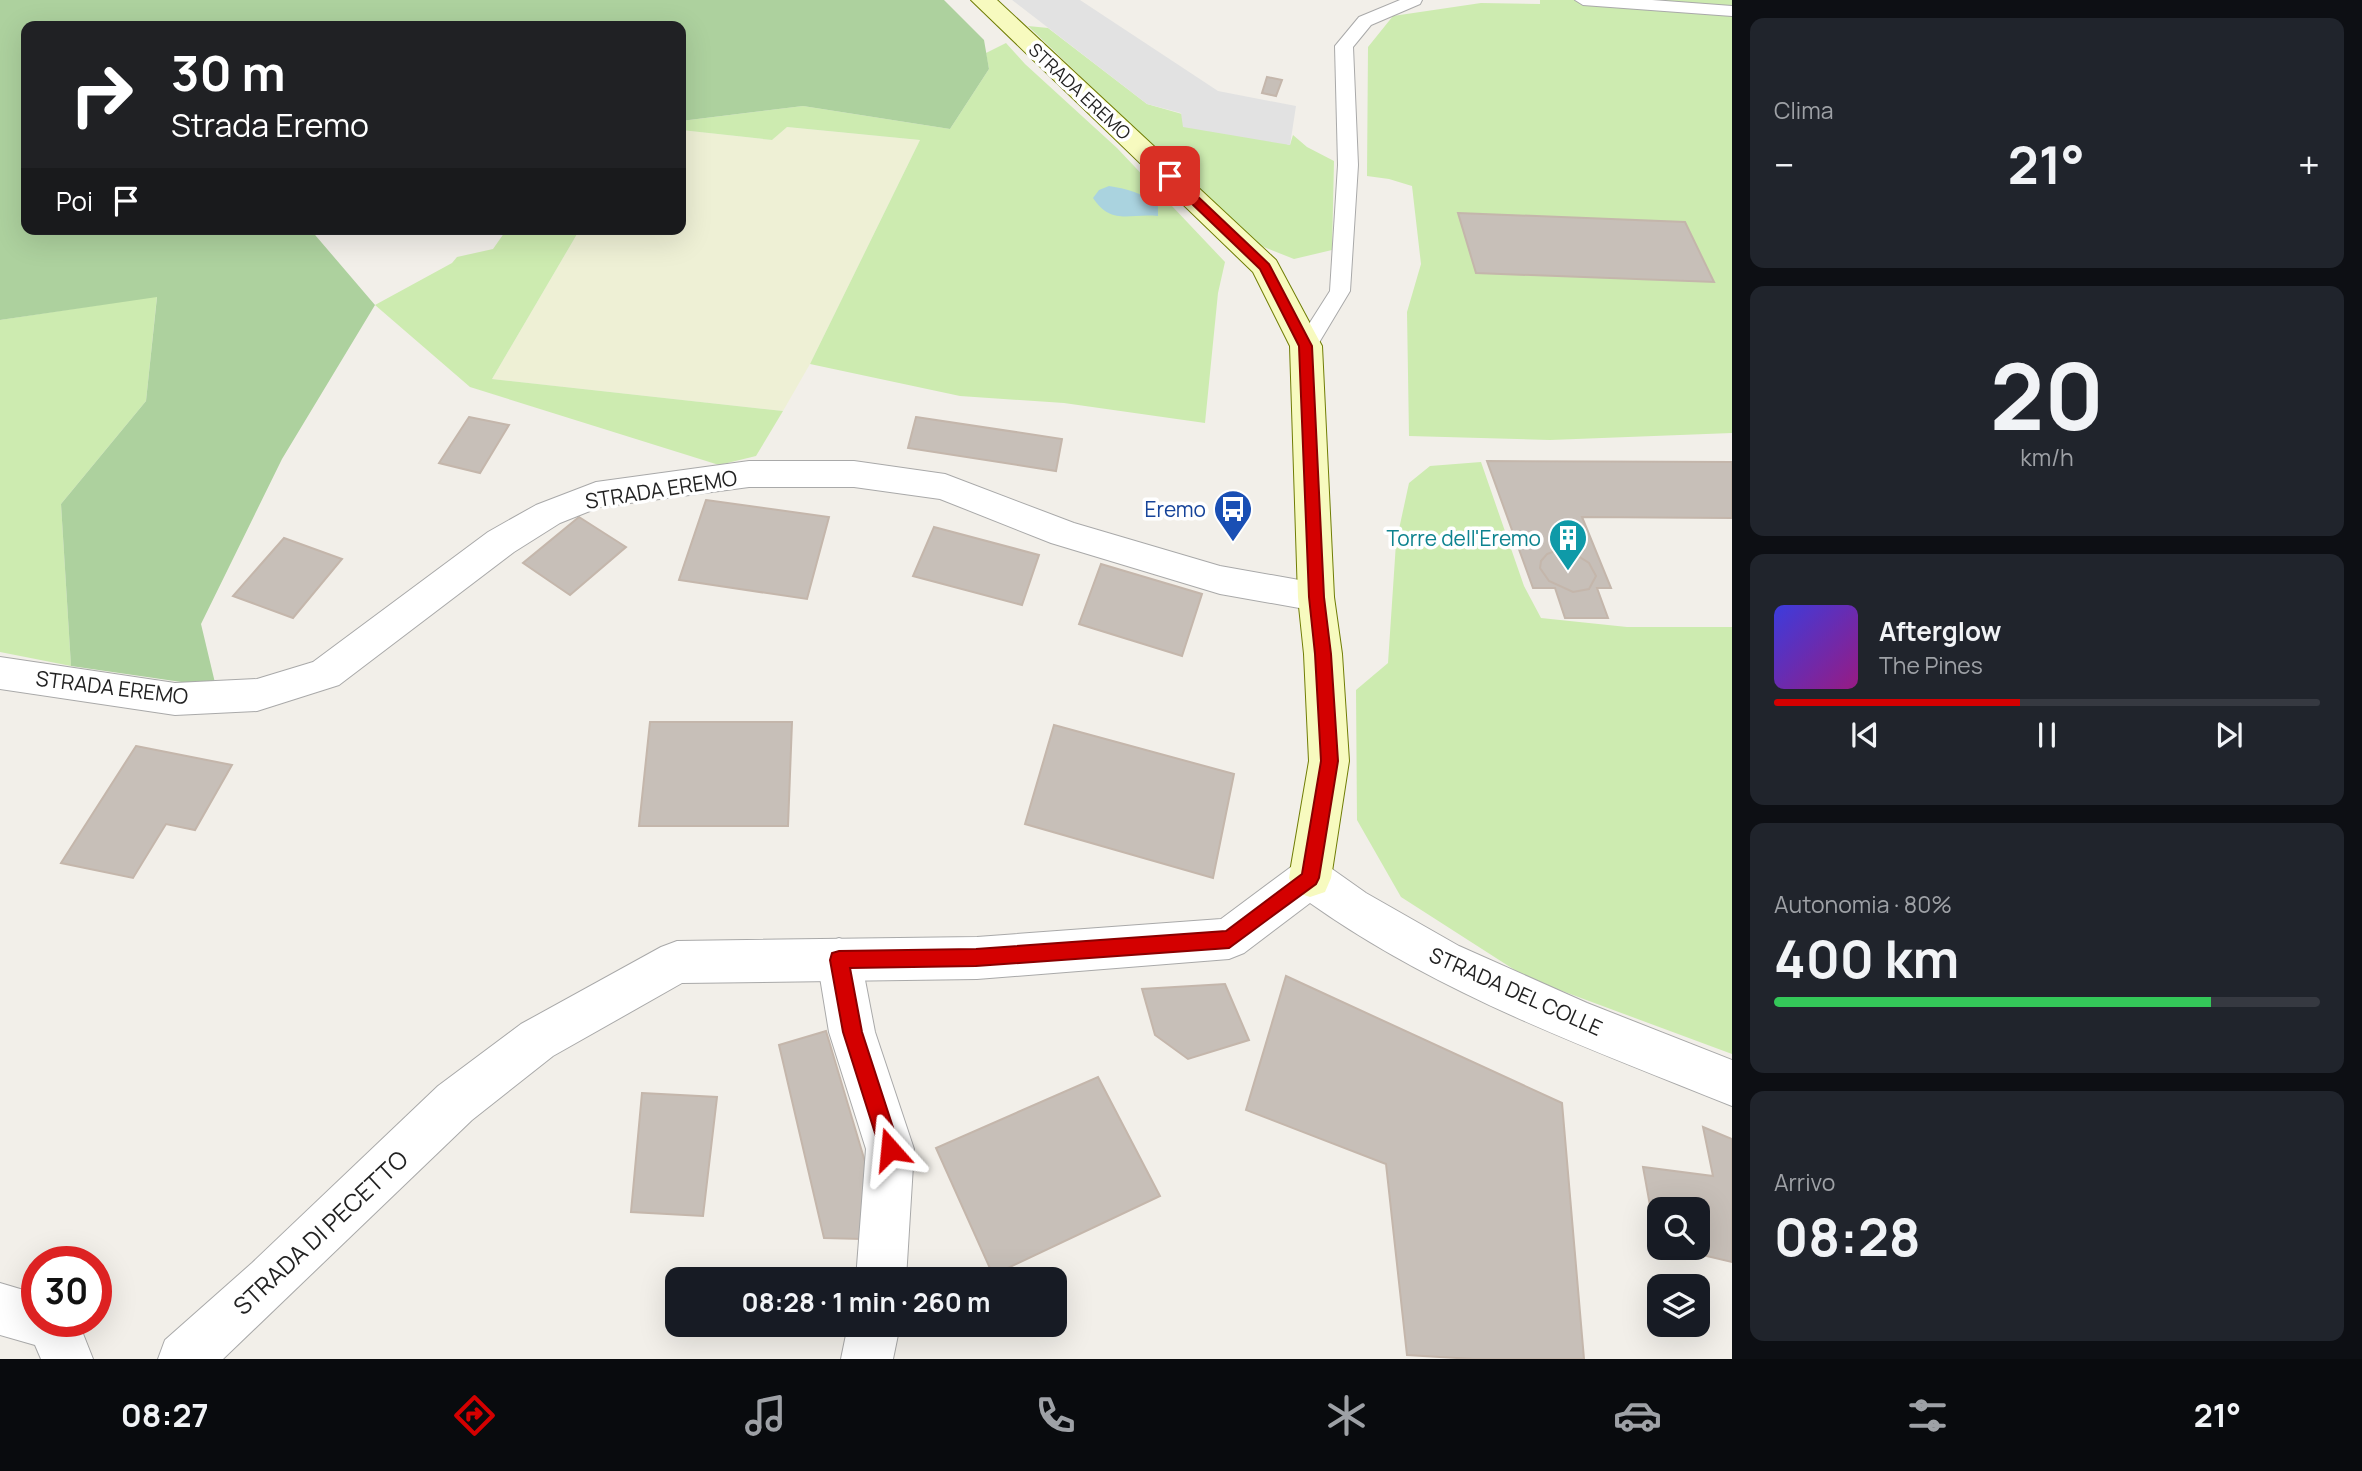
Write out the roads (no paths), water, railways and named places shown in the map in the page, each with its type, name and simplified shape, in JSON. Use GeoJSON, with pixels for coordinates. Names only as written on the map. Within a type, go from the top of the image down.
{"type":"FeatureCollection","features":[{"type":"Feature","properties":{"kind":"main road","name":"STRADA EREMO"},"geometry":{"type":"LineString","coordinates":[[983,0],[1265,267],[1306,346],[1316,597],[1323,654],[1329,761],[1310,878]]}},
{"type":"Feature","properties":{"kind":"street","name":"STRADA EREMO"},"geometry":{"type":"LineString","coordinates":[[3,673],[175,699],[257,695],[325,674],[500,542],[548,514],[596,495],[749,474],[854,474],[945,487],[1064,534],[1220,580],[1316,597]]}},
{"type":"Feature","properties":{"kind":"street"},"geometry":{"type":"LineString","coordinates":[[882,1267],[890,1149],[852,1032],[839,960],[976,958],[1229,939],[1310,878]]}},
{"type":"Feature","properties":{"kind":"street","name":"STRADA DEL COLLE"},"geometry":{"type":"LineString","coordinates":[[1310,878],[1351,907],[1443,961],[1574,1020],[1732,1083]]}},
{"type":"Feature","properties":{"kind":"street","name":"STRADA DI PECETTO"},"geometry":{"type":"LineString","coordinates":[[184,1359],[270,1281],[455,1103],[537,1040],[677,962],[839,960]]}},
{"type":"Feature","properties":{"kind":"street"},"geometry":{"type":"LineString","coordinates":[[0,1309],[21,1315]]}},
{"type":"Feature","properties":{"kind":"street"},"geometry":{"type":"LineString","coordinates":[[58,1337],[67,1359]]}},
{"type":"Feature","properties":{"kind":"street"},"geometry":{"type":"LineString","coordinates":[[867,1359],[871,1337]]}},
{"type":"Feature","properties":{"kind":"lane"},"geometry":{"type":"LineString","coordinates":[[1306,346],[1340,291],[1348,165],[1344,46],[1365,21],[1414,0]]}},
{"type":"Feature","properties":{"kind":"lane"},"geometry":{"type":"LineString","coordinates":[[1583,0],[1732,11]]}},
{"type":"Feature","properties":{"kind":"water"},"geometry":{"type":"Polygon","coordinates":[[[1109,186],[1129,190],[1147,198],[1158,206],[1158,216],[1122,216],[1107,212],[1093,198],[1099,190],[1109,186]]]}},
{"type":"Feature","properties":{"kind":"place","name":"Eremo"},"geometry":{"type":"Point","coordinates":[1233,543]}},
{"type":"Feature","properties":{"kind":"place","name":"Torre dell'Eremo"},"geometry":{"type":"Point","coordinates":[1568,572]}}]}
